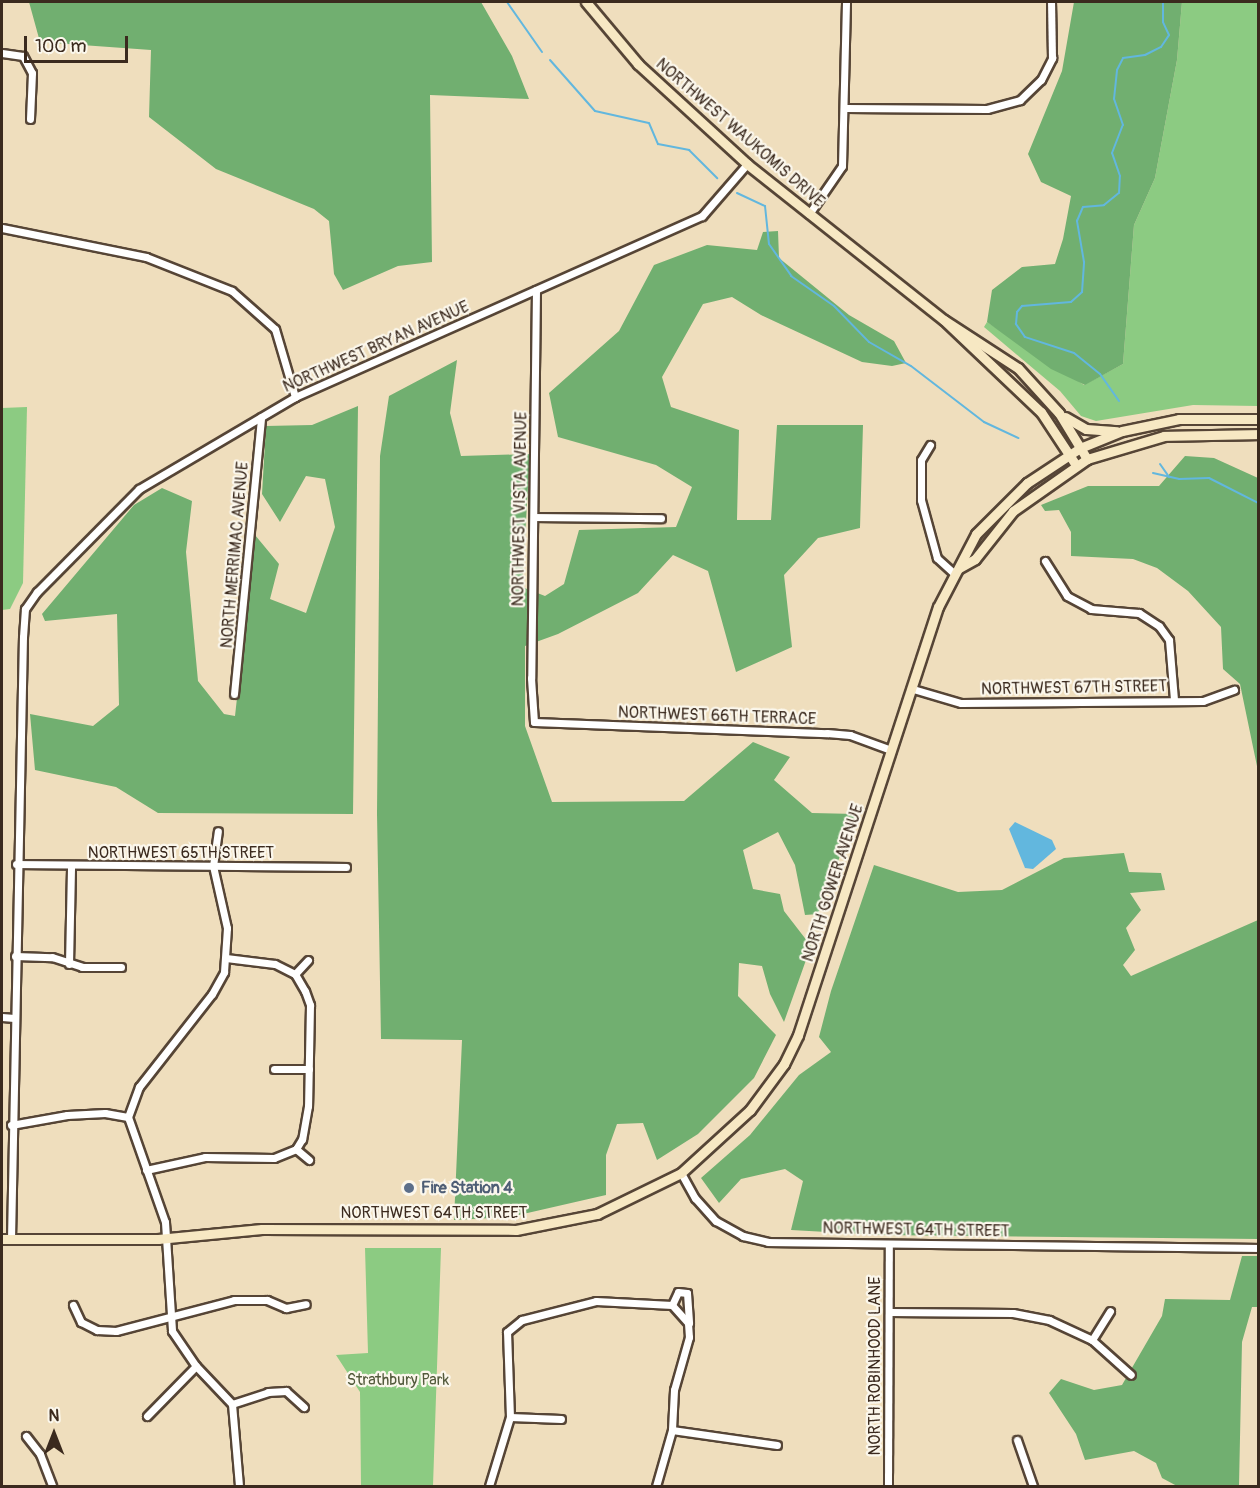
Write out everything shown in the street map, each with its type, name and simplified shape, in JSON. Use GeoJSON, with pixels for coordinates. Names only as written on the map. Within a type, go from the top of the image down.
{"type":"FeatureCollection","features":[{"type":"Feature","properties":{"kind":"main road","name":"NORTHWEST WAUKOMIS DRIVE"},"geometry":{"type":"LineString","coordinates":[[586,2],[638,64],[747,164],[944,320],[1017,368],[1059,413],[1087,459]]}},
{"type":"Feature","properties":{"kind":"main road","name":"NORTHWEST WAUKOMIS DRIVE"},"geometry":{"type":"LineString","coordinates":[[944,320],[957,336],[1021,391],[1076,465]]}},
{"type":"Feature","properties":{"kind":"main road"},"geometry":{"type":"LineString","coordinates":[[1059,413],[1086,429],[1122,431]]}},
{"type":"Feature","properties":{"kind":"main road","name":"NORTH GOWER AVENUE"},"geometry":{"type":"LineString","coordinates":[[681,1173],[750,1110],[788,1056],[815,989],[938,607],[957,571],[964,551],[1003,503],[1080,448],[1122,431],[1179,419],[1258,419]]}},
{"type":"Feature","properties":{"kind":"main road"},"geometry":{"type":"LineString","coordinates":[[1087,459],[1164,436],[1258,434]]}},
{"type":"Feature","properties":{"kind":"main road","name":"NORTH GOWER AVENUE"},"geometry":{"type":"LineString","coordinates":[[957,571],[975,559],[1013,511],[1087,459]]}},
{"type":"Feature","properties":{"kind":"main road","name":"NORTHWEST 64TH STREET"},"geometry":{"type":"LineString","coordinates":[[6,1239],[166,1239],[262,1229],[525,1229],[597,1214],[681,1173]]}},
{"type":"Feature","properties":{"kind":"street"},"geometry":{"type":"LineString","coordinates":[[809,214],[842,166],[846,108],[846,2]]}},
{"type":"Feature","properties":{"kind":"street"},"geometry":{"type":"LineString","coordinates":[[846,108],[987,109],[1013,103],[1035,88],[1051,63],[1050,2]]}},
{"type":"Feature","properties":{"kind":"street"},"geometry":{"type":"LineString","coordinates":[[2,53],[23,56],[32,73],[30,119]]}},
{"type":"Feature","properties":{"kind":"street","name":"NORTHWEST BRYAN AVENUE"},"geometry":{"type":"LineString","coordinates":[[6,1239],[14,1018],[22,637],[25,609],[37,592],[139,489],[295,397],[702,216],[747,164]]}},
{"type":"Feature","properties":{"kind":"street"},"geometry":{"type":"LineString","coordinates":[[2,228],[146,257],[232,291],[275,329],[295,397]]}},
{"type":"Feature","properties":{"kind":"street","name":"NORTHWEST VISTA AVENUE"},"geometry":{"type":"LineString","coordinates":[[536,290],[531,717],[539,724]]}},
{"type":"Feature","properties":{"kind":"street","name":"NORTH MERRIMAC AVENUE"},"geometry":{"type":"LineString","coordinates":[[234,694],[261,417]]}},
{"type":"Feature","properties":{"kind":"street"},"geometry":{"type":"LineString","coordinates":[[930,445],[921,460],[921,500],[937,558],[957,571]]}},
{"type":"Feature","properties":{"kind":"street"},"geometry":{"type":"LineString","coordinates":[[535,518],[661,518]]}},
{"type":"Feature","properties":{"kind":"street"},"geometry":{"type":"LineString","coordinates":[[1045,561],[1067,596],[1091,609],[1138,613],[1159,626],[1169,640],[1174,700]]}},
{"type":"Feature","properties":{"kind":"street","name":"NORTHWEST 67TH STREET"},"geometry":{"type":"LineString","coordinates":[[913,689],[961,703],[1212,700],[1234,690]]}},
{"type":"Feature","properties":{"kind":"street","name":"NORTHWEST 66TH TERRACE"},"geometry":{"type":"LineString","coordinates":[[539,724],[827,733],[850,735],[891,750]]}},
{"type":"Feature","properties":{"kind":"street"},"geometry":{"type":"LineString","coordinates":[[218,831],[213,866],[227,928],[226,958],[212,994],[139,1087],[128,1118],[165,1222],[172,1331],[196,1366],[232,1404],[239,1486]]}},
{"type":"Feature","properties":{"kind":"street","name":"NORTHWEST 65TH STREET"},"geometry":{"type":"LineString","coordinates":[[16,864],[346,867]]}},
{"type":"Feature","properties":{"kind":"street"},"geometry":{"type":"LineString","coordinates":[[69,964],[71,866]]}},
{"type":"Feature","properties":{"kind":"street"},"geometry":{"type":"LineString","coordinates":[[15,956],[52,957],[69,964],[121,967]]}},
{"type":"Feature","properties":{"kind":"street"},"geometry":{"type":"LineString","coordinates":[[146,1170],[205,1157],[274,1158],[296,1149],[302,1139],[308,1106],[310,1005],[295,974],[275,964],[226,958]]}},
{"type":"Feature","properties":{"kind":"street"},"geometry":{"type":"LineString","coordinates":[[295,974],[308,960]]}},
{"type":"Feature","properties":{"kind":"street"},"geometry":{"type":"LineString","coordinates":[[2,1017],[14,1018]]}},
{"type":"Feature","properties":{"kind":"street"},"geometry":{"type":"LineString","coordinates":[[274,1069],[309,1069]]}},
{"type":"Feature","properties":{"kind":"street"},"geometry":{"type":"LineString","coordinates":[[11,1125],[67,1115],[105,1113],[128,1118]]}},
{"type":"Feature","properties":{"kind":"street"},"geometry":{"type":"LineString","coordinates":[[296,1149],[309,1161]]}},
{"type":"Feature","properties":{"kind":"street","name":"NORTHWEST 64TH STREET"},"geometry":{"type":"LineString","coordinates":[[681,1173],[704,1210],[743,1236],[768,1242],[889,1246],[1258,1248]]}},
{"type":"Feature","properties":{"kind":"street","name":"NORTH ROBINHOOD LANE"},"geometry":{"type":"LineString","coordinates":[[888,1486],[889,1246]]}},
{"type":"Feature","properties":{"kind":"street"},"geometry":{"type":"LineString","coordinates":[[656,1486],[672,1430],[674,1389],[689,1327],[687,1293],[678,1292],[672,1305]]}},
{"type":"Feature","properties":{"kind":"street"},"geometry":{"type":"LineString","coordinates":[[73,1305],[81,1322],[97,1330],[116,1331],[234,1300],[267,1300],[286,1308],[306,1304]]}},
{"type":"Feature","properties":{"kind":"street"},"geometry":{"type":"LineString","coordinates":[[489,1486],[510,1417],[511,1379],[505,1342],[508,1330],[522,1320],[596,1301],[672,1305],[686,1318],[689,1327]]}},
{"type":"Feature","properties":{"kind":"street"},"geometry":{"type":"LineString","coordinates":[[1092,1340],[1110,1311]]}},
{"type":"Feature","properties":{"kind":"street"},"geometry":{"type":"LineString","coordinates":[[889,1312],[1020,1314],[1059,1324],[1092,1340],[1131,1376]]}},
{"type":"Feature","properties":{"kind":"street"},"geometry":{"type":"LineString","coordinates":[[147,1416],[196,1366]]}},
{"type":"Feature","properties":{"kind":"street"},"geometry":{"type":"LineString","coordinates":[[232,1404],[267,1392],[286,1391],[304,1407]]}},
{"type":"Feature","properties":{"kind":"street"},"geometry":{"type":"LineString","coordinates":[[510,1417],[561,1419]]}},
{"type":"Feature","properties":{"kind":"street"},"geometry":{"type":"LineString","coordinates":[[672,1430],[777,1445]]}},
{"type":"Feature","properties":{"kind":"street"},"geometry":{"type":"LineString","coordinates":[[26,1436],[40,1454],[52,1486]]}},
{"type":"Feature","properties":{"kind":"street"},"geometry":{"type":"LineString","coordinates":[[1017,1440],[1033,1486]]}},
{"type":"Feature","properties":{"kind":"green space"},"geometry":{"type":"Polygon","coordinates":[[[29,2],[481,2],[512,56],[529,99],[430,95],[432,262],[398,266],[343,290],[334,274],[329,221],[314,209],[216,169],[149,117],[151,50],[40,42],[29,2]]]}},
{"type":"Feature","properties":{"kind":"green space"},"geometry":{"type":"Polygon","coordinates":[[[1074,2],[1182,2],[1177,60],[1155,178],[1134,225],[1123,364],[1085,385],[1051,369],[987,322],[992,290],[1022,267],[1055,264],[1063,239],[1071,196],[1041,182],[1028,154],[1062,71],[1074,2]]]}},
{"type":"Feature","properties":{"kind":"green space"},"geometry":{"type":"Polygon","coordinates":[[[1182,2],[1258,2],[1258,406],[1193,405],[1096,421],[1081,416],[1060,391],[984,327],[987,322],[1084,385],[1123,364],[1134,225],[1155,178],[1177,60],[1182,2]]]}},
{"type":"Feature","properties":{"kind":"green space"},"geometry":{"type":"Polygon","coordinates":[[[778,231],[779,258],[849,315],[894,341],[906,363],[892,366],[862,362],[761,315],[732,297],[703,304],[662,377],[671,407],[739,430],[737,520],[771,520],[777,425],[863,425],[860,528],[818,538],[784,575],[792,647],[736,672],[708,571],[673,555],[638,593],[558,634],[525,646],[525,726],[552,802],[684,801],[753,742],[790,757],[774,780],[812,813],[856,814],[818,914],[805,915],[795,865],[778,832],[743,850],[753,889],[780,894],[784,911],[811,946],[784,1022],[770,994],[762,966],[739,963],[738,996],[776,1035],[754,1078],[698,1134],[657,1160],[643,1123],[617,1124],[606,1155],[606,1195],[510,1217],[454,1220],[462,1040],[381,1039],[377,814],[380,456],[389,396],[457,360],[450,413],[461,456],[530,454],[522,587],[545,596],[564,584],[579,530],[676,527],[692,487],[656,465],[558,437],[549,393],[619,331],[654,265],[707,245],[757,250],[763,232],[778,231]]]}},
{"type":"Feature","properties":{"kind":"green space"},"geometry":{"type":"Polygon","coordinates":[[[358,406],[353,814],[158,813],[116,787],[35,770],[30,714],[93,726],[119,705],[117,614],[45,621],[42,614],[134,505],[162,488],[192,501],[186,552],[198,681],[224,714],[235,716],[255,535],[279,564],[270,599],[306,613],[335,527],[325,479],[306,476],[280,522],[262,494],[266,426],[312,425],[358,406]]]}},
{"type":"Feature","properties":{"kind":"green space"},"geometry":{"type":"Polygon","coordinates":[[[27,407],[23,583],[10,609],[2,610],[2,408],[27,407]]]}},
{"type":"Feature","properties":{"kind":"green space"},"geometry":{"type":"Polygon","coordinates":[[[1185,456],[1214,458],[1258,478],[1258,771],[1240,684],[1223,669],[1221,627],[1188,591],[1157,568],[1133,559],[1071,556],[1071,532],[1059,510],[1045,511],[1041,505],[1088,486],[1159,486],[1185,456]]]}},
{"type":"Feature","properties":{"kind":"green space"},"geometry":{"type":"Polygon","coordinates":[[[1124,853],[1129,872],[1161,873],[1165,890],[1130,893],[1141,910],[1126,928],[1135,950],[1123,965],[1131,976],[1258,920],[1258,1239],[881,1235],[791,1230],[803,1181],[785,1169],[741,1179],[719,1203],[701,1178],[750,1135],[799,1075],[831,1052],[819,1037],[831,991],[874,865],[958,892],[1002,890],[1064,858],[1124,853]]]}},
{"type":"Feature","properties":{"kind":"green space","name":"Strathbury Park"},"geometry":{"type":"Polygon","coordinates":[[[365,1248],[441,1248],[433,1486],[361,1486],[360,1392],[336,1355],[368,1353],[365,1248]]]}},
{"type":"Feature","properties":{"kind":"green space"},"geometry":{"type":"Polygon","coordinates":[[[1242,1256],[1258,1256],[1258,1307],[1252,1307],[1242,1342],[1239,1486],[1177,1486],[1162,1478],[1156,1463],[1134,1451],[1085,1460],[1076,1434],[1049,1393],[1061,1379],[1094,1390],[1122,1385],[1162,1316],[1165,1299],[1230,1300],[1242,1256]]]}},
{"type":"Feature","properties":{"kind":"water"},"geometry":{"type":"Polygon","coordinates":[[[1015,822],[1052,840],[1056,849],[1033,869],[1025,868],[1009,829],[1015,822]]]}},
{"type":"Feature","properties":{"kind":"waterway"},"geometry":{"type":"LineString","coordinates":[[507,2],[542,52]]}},
{"type":"Feature","properties":{"kind":"waterway"},"geometry":{"type":"LineString","coordinates":[[1119,401],[1100,374],[1074,353],[1025,337],[1016,324],[1017,312],[1022,306],[1071,302],[1082,292],[1084,262],[1077,221],[1083,207],[1104,205],[1119,193],[1120,176],[1112,153],[1123,125],[1114,99],[1117,70],[1123,58],[1145,55],[1161,47],[1169,35],[1163,22],[1163,2]]}},
{"type":"Feature","properties":{"kind":"waterway"},"geometry":{"type":"LineString","coordinates":[[550,60],[595,111],[649,123],[658,144],[689,150],[717,178]]}},
{"type":"Feature","properties":{"kind":"waterway"},"geometry":{"type":"LineString","coordinates":[[737,193],[765,206],[769,244],[791,276],[834,306],[869,342],[911,366],[984,422],[1018,438]]}},
{"type":"Feature","properties":{"kind":"waterway"},"geometry":{"type":"LineString","coordinates":[[1160,464],[1169,477]]}},
{"type":"Feature","properties":{"kind":"waterway"},"geometry":{"type":"LineString","coordinates":[[1153,473],[1179,479],[1209,478],[1258,503]]}},
{"type":"Feature","properties":{"kind":"place","name":"Fire Station 4"},"geometry":{"type":"Point","coordinates":[409,1188]}}]}
